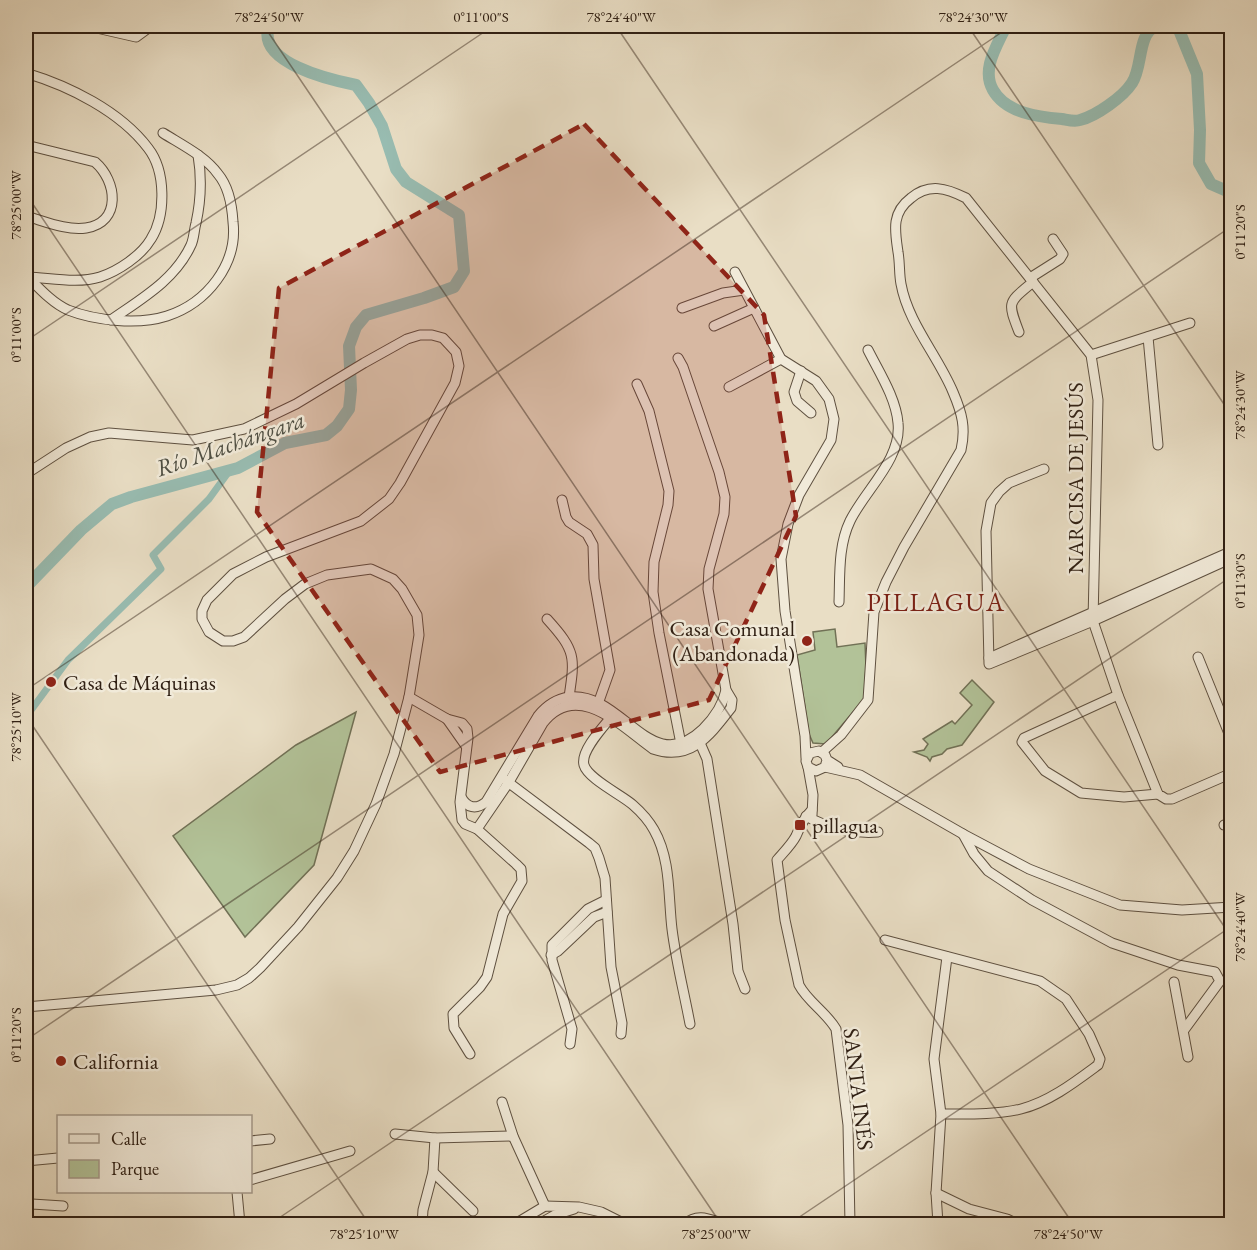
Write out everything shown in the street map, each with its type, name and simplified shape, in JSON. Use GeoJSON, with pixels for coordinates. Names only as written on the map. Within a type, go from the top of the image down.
{"type":"FeatureCollection","features":[{"type":"Feature","properties":{"kind":"street"},"geometry":{"type":"LineString","coordinates":[[87,26],[136,37],[151,26]]}},
{"type":"Feature","properties":{"kind":"street"},"geometry":{"type":"LineString","coordinates":[[26,73],[64,86],[127,124],[153,155],[161,179],[162,196],[160,213],[151,239],[118,269],[99,277],[81,280],[27,276]]}},
{"type":"Feature","properties":{"kind":"street"},"geometry":{"type":"LineString","coordinates":[[27,276],[66,309],[96,319],[153,319],[182,310],[207,291],[223,272],[229,260],[234,231],[229,197],[218,174],[198,155],[163,133]]}},
{"type":"Feature","properties":{"kind":"street"},"geometry":{"type":"LineString","coordinates":[[26,145],[95,162],[109,179],[113,199],[105,220],[88,228],[77,229],[26,216]]}},
{"type":"Feature","properties":{"kind":"street"},"geometry":{"type":"LineString","coordinates":[[111,320],[158,288],[182,261],[192,244],[201,193],[198,155]]}},
{"type":"Feature","properties":{"kind":"street","name":"NARCISA DE JESÚS"},"geometry":{"type":"LineString","coordinates":[[823,760],[836,747],[841,735],[868,700],[874,612],[886,582],[961,450],[965,433],[953,392],[912,316],[901,285],[894,232],[898,214],[908,200],[921,190],[938,187],[951,190],[966,198],[1091,356],[1098,400],[1093,617]]}},
{"type":"Feature","properties":{"kind":"street"},"geometry":{"type":"LineString","coordinates":[[1019,332],[1011,304],[1032,280],[1060,259],[1063,254],[1053,239]]}},
{"type":"Feature","properties":{"kind":"street"},"geometry":{"type":"LineString","coordinates":[[735,272],[781,359],[816,381],[829,399],[834,419],[831,440],[795,505],[788,524],[781,559],[785,611],[812,786],[810,815],[830,826],[861,833],[878,832]]}},
{"type":"Feature","properties":{"kind":"street"},"geometry":{"type":"LineString","coordinates":[[682,309],[723,293],[744,290]]}},
{"type":"Feature","properties":{"kind":"street"},"geometry":{"type":"LineString","coordinates":[[714,326],[754,309]]}},
{"type":"Feature","properties":{"kind":"street"},"geometry":{"type":"LineString","coordinates":[[1091,356],[1190,322]]}},
{"type":"Feature","properties":{"kind":"street"},"geometry":{"type":"LineString","coordinates":[[26,474],[66,448],[99,435],[109,433],[193,440],[244,429],[296,404],[407,339],[420,335],[432,334],[443,338],[456,352],[459,366],[455,383],[400,483],[388,499],[361,521],[266,557],[233,574],[207,600],[202,611],[204,627],[216,638],[233,641],[244,637],[305,584],[327,575],[371,569],[393,579],[402,589],[417,615],[418,635],[409,698],[394,754],[351,858],[298,927],[249,978],[237,985],[216,990],[26,1007]]}},
{"type":"Feature","properties":{"kind":"street"},"geometry":{"type":"LineString","coordinates":[[1148,338],[1158,445]]}},
{"type":"Feature","properties":{"kind":"street"},"geometry":{"type":"LineString","coordinates":[[839,602],[841,548],[849,522],[888,462],[897,438],[898,423],[894,405],[868,350]]}},
{"type":"Feature","properties":{"kind":"street"},"geometry":{"type":"LineString","coordinates":[[461,796],[470,807],[481,806],[486,802],[506,780],[542,711],[552,703],[569,697],[598,701],[612,716],[653,749],[663,753],[686,751],[700,743],[731,708],[732,700],[726,690],[708,589],[708,569],[724,514],[725,497],[693,394],[678,358]]}},
{"type":"Feature","properties":{"kind":"street"},"geometry":{"type":"LineString","coordinates":[[729,387],[781,359]]}},
{"type":"Feature","properties":{"kind":"street"},"geometry":{"type":"LineString","coordinates":[[801,371],[794,392],[798,401],[811,413]]}},
{"type":"Feature","properties":{"kind":"street"},"geometry":{"type":"LineString","coordinates":[[636,384],[649,411],[669,491],[668,506],[654,562],[653,592],[681,744]]}},
{"type":"Feature","properties":{"kind":"street"},"geometry":{"type":"LineString","coordinates":[[1044,469],[1009,483],[991,503],[986,531],[989,661],[1217,561],[1232,551]]}},
{"type":"Feature","properties":{"kind":"street"},"geometry":{"type":"LineString","coordinates":[[562,500],[569,522],[587,534],[593,545],[594,579],[610,670],[598,701]]}},
{"type":"Feature","properties":{"kind":"street"},"geometry":{"type":"LineString","coordinates":[[1217,561],[1232,558]]}},
{"type":"Feature","properties":{"kind":"street"},"geometry":{"type":"LineString","coordinates":[[1093,617],[1118,695],[1158,794],[1166,799],[1172,799],[1232,774]]}},
{"type":"Feature","properties":{"kind":"street"},"geometry":{"type":"LineString","coordinates":[[547,620],[561,634],[572,653],[574,663],[569,697]]}},
{"type":"Feature","properties":{"kind":"street"},"geometry":{"type":"LineString","coordinates":[[1197,657],[1232,741]]}},
{"type":"Feature","properties":{"kind":"street"},"geometry":{"type":"LineString","coordinates":[[477,829],[543,723],[554,711],[571,705],[595,708],[655,742],[670,746],[689,741],[707,725],[722,704],[726,690]]}},
{"type":"Feature","properties":{"kind":"street"},"geometry":{"type":"LineString","coordinates":[[1118,695],[1024,738],[1022,742],[1045,771],[1081,793],[1124,797],[1158,794]]}},
{"type":"Feature","properties":{"kind":"street"},"geometry":{"type":"LineString","coordinates":[[409,698],[447,719],[462,723],[467,729],[461,796],[462,820],[465,824],[477,829],[521,869],[522,881],[503,914],[487,976],[480,987],[453,1014],[454,1028],[470,1054]]}},
{"type":"Feature","properties":{"kind":"street"},"geometry":{"type":"LineString","coordinates":[[612,716],[587,750],[583,760],[584,765],[589,773],[634,806],[653,828],[664,853],[676,954],[690,1024]]}},
{"type":"Feature","properties":{"kind":"street"},"geometry":{"type":"LineString","coordinates":[[805,736],[823,760]]}},
{"type":"Feature","properties":{"kind":"street"},"geometry":{"type":"LineString","coordinates":[[700,743],[707,759],[738,970],[744,989]]}},
{"type":"Feature","properties":{"kind":"street"},"geometry":{"type":"LineString","coordinates":[[807,763],[813,751],[823,760],[860,776],[1029,869],[1120,905],[1182,910],[1232,907]]}},
{"type":"Feature","properties":{"kind":"street"},"geometry":{"type":"LineString","coordinates":[[807,763],[813,771],[823,760]]}},
{"type":"Feature","properties":{"kind":"street"},"geometry":{"type":"LineString","coordinates":[[812,786],[823,760]]}},
{"type":"Feature","properties":{"kind":"street"},"geometry":{"type":"LineString","coordinates":[[506,780],[594,849],[603,867],[611,967],[622,1023],[621,1034]]}},
{"type":"Feature","properties":{"kind":"street","name":"SANTA INÉS"},"geometry":{"type":"LineString","coordinates":[[810,815],[802,832],[796,835],[777,860],[785,920],[799,985],[831,1020],[836,1029],[848,1125],[850,1224]]}},
{"type":"Feature","properties":{"kind":"street"},"geometry":{"type":"LineString","coordinates":[[963,834],[974,854],[988,871],[1032,900],[1112,943],[1178,965],[1215,972],[1220,981],[1184,1030]]}},
{"type":"Feature","properties":{"kind":"street"},"geometry":{"type":"LineString","coordinates":[[570,1044],[572,1029],[551,955],[552,945],[588,909],[606,900]]}},
{"type":"Feature","properties":{"kind":"street"},"geometry":{"type":"LineString","coordinates":[[551,955],[594,917],[607,912]]}},
{"type":"Feature","properties":{"kind":"street"},"geometry":{"type":"LineString","coordinates":[[885,940],[1040,981],[1066,999],[1089,1034],[1099,1063],[1060,1092],[1021,1109],[971,1114],[941,1114]]}},
{"type":"Feature","properties":{"kind":"street"},"geometry":{"type":"LineString","coordinates":[[938,1224],[936,1193],[941,1114],[934,1059],[947,957]]}},
{"type":"Feature","properties":{"kind":"street"},"geometry":{"type":"LineString","coordinates":[[944,980],[953,967],[964,962]]}},
{"type":"Feature","properties":{"kind":"street"},"geometry":{"type":"LineString","coordinates":[[1174,982],[1188,1057]]}},
{"type":"Feature","properties":{"kind":"street"},"geometry":{"type":"LineString","coordinates":[[502,1101],[513,1136],[545,1206]]}},
{"type":"Feature","properties":{"kind":"street"},"geometry":{"type":"LineString","coordinates":[[395,1134],[435,1138],[513,1136]]}},
{"type":"Feature","properties":{"kind":"street"},"geometry":{"type":"LineString","coordinates":[[422,1224],[423,1210],[433,1172],[435,1138]]}},
{"type":"Feature","properties":{"kind":"street"},"geometry":{"type":"LineString","coordinates":[[252,1141],[270,1139]]}},
{"type":"Feature","properties":{"kind":"street"},"geometry":{"type":"LineString","coordinates":[[252,1179],[350,1151]]}},
{"type":"Feature","properties":{"kind":"street"},"geometry":{"type":"LineString","coordinates":[[26,1161],[57,1158]]}},
{"type":"Feature","properties":{"kind":"street"},"geometry":{"type":"LineString","coordinates":[[433,1172],[473,1211]]}},
{"type":"Feature","properties":{"kind":"street"},"geometry":{"type":"LineString","coordinates":[[237,1193],[240,1224]]}},
{"type":"Feature","properties":{"kind":"street"},"geometry":{"type":"LineString","coordinates":[[936,1193],[969,1209],[1017,1224]]}},
{"type":"Feature","properties":{"kind":"street"},"geometry":{"type":"LineString","coordinates":[[26,1207],[32,1204],[63,1206]]}},
{"type":"Feature","properties":{"kind":"street"},"geometry":{"type":"LineString","coordinates":[[515,1224],[545,1206],[579,1207],[601,1212],[626,1224]]}},
{"type":"Feature","properties":{"kind":"street"},"geometry":{"type":"LineString","coordinates":[[539,1224],[555,1215],[579,1207]]}},
{"type":"Feature","properties":{"kind":"street"},"geometry":{"type":"LineString","coordinates":[[686,1224],[700,1216],[725,1224]]}},
{"type":"Feature","properties":{"kind":"highlighted area"},"geometry":{"type":"Polygon","coordinates":[[[584,124],[764,315],[796,516],[709,700],[440,772],[257,512],[279,288],[584,124]]]}},
{"type":"Feature","properties":{"kind":"green space"},"geometry":{"type":"Polygon","coordinates":[[[835,629],[837,647],[865,643],[864,699],[826,744],[813,743],[809,734],[797,655],[815,650],[813,632],[835,629]]]}},
{"type":"Feature","properties":{"kind":"green space"},"geometry":{"type":"Polygon","coordinates":[[[972,680],[994,702],[962,745],[947,749],[942,754],[932,757],[930,761],[927,757],[914,752],[924,750],[928,744],[923,739],[952,721],[955,724],[972,705],[960,693],[972,680]]]}},
{"type":"Feature","properties":{"kind":"green space"},"geometry":{"type":"Polygon","coordinates":[[[356,712],[314,865],[245,937],[173,836],[296,745],[356,712]]]}},
{"type":"Feature","properties":{"kind":"waterway","name":"Río Machángara"},"geometry":{"type":"LineString","coordinates":[[26,587],[81,530],[112,504],[238,468],[285,443],[326,435],[337,426],[349,409],[351,390],[349,346],[356,327],[366,315],[454,287],[464,271],[459,215],[406,182],[396,169],[382,126],[356,85],[314,74],[284,60],[274,50],[268,39],[269,26]]}},
{"type":"Feature","properties":{"kind":"waterway"},"geometry":{"type":"LineString","coordinates":[[1006,26],[989,66],[993,90],[999,98],[1014,109],[1043,117],[1076,121],[1101,110],[1128,88],[1138,68],[1146,36],[1156,26]]}},
{"type":"Feature","properties":{"kind":"waterway"},"geometry":{"type":"LineString","coordinates":[[1171,26],[1179,30],[1197,74],[1199,163],[1211,184],[1232,191]]}},
{"type":"Feature","properties":{"kind":"waterway"},"geometry":{"type":"LineString","coordinates":[[26,717],[68,660],[161,569],[153,555],[209,499],[230,470]]}},
{"type":"Feature","properties":{"kind":"place","name":"Casa Comunal (Abandonada)"},"geometry":{"type":"Point","coordinates":[807,641]}},
{"type":"Feature","properties":{"kind":"place","name":"Casa de Máquinas"},"geometry":{"type":"Point","coordinates":[51,682]}},
{"type":"Feature","properties":{"kind":"place","name":"pillagua"},"geometry":{"type":"Point","coordinates":[800,825]}},
{"type":"Feature","properties":{"kind":"place","name":"California"},"geometry":{"type":"Point","coordinates":[61,1061]}},
{"type":"Feature","properties":{"kind":"district","name":"PILLAGUA"},"geometry":{"type":"Point","coordinates":[936,602]}}]}
